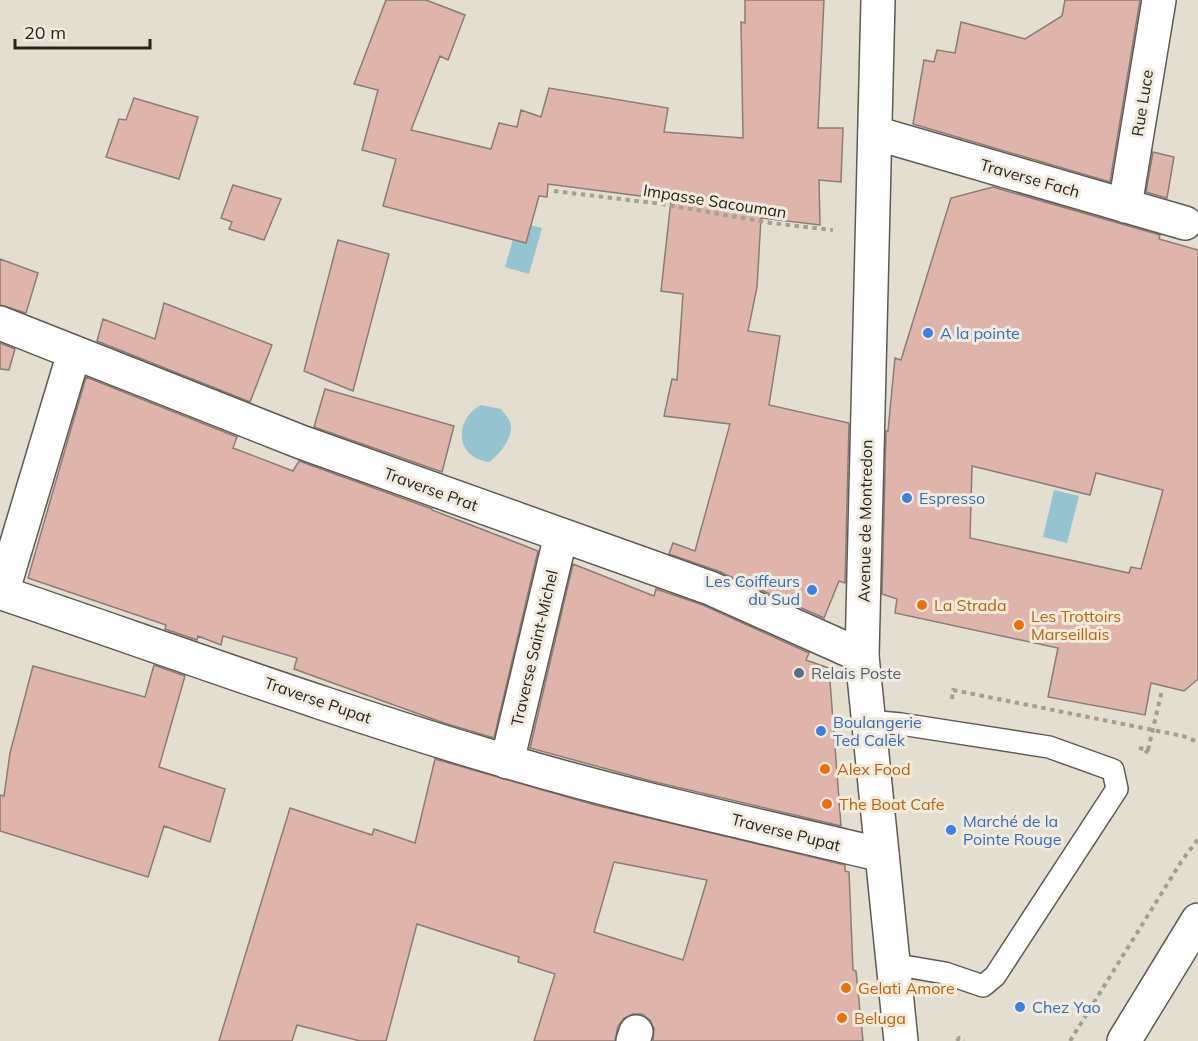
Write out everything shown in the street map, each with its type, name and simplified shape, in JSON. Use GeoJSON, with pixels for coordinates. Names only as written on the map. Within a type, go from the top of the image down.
{"type":"FeatureCollection","features":[{"type":"Feature","properties":{"kind":"street","name":"Avenue de Montredon"},"geometry":{"type":"LineString","coordinates":[[878,0],[862,656],[892,964],[905,1034]]}},
{"type":"Feature","properties":{"kind":"street","name":"Rue Luce"},"geometry":{"type":"LineString","coordinates":[[1125,206],[1159,0]]}},
{"type":"Feature","properties":{"kind":"street","name":"Traverse Fach"},"geometry":{"type":"LineString","coordinates":[[875,133],[1185,223]]}},
{"type":"Feature","properties":{"kind":"street","name":"Traverse Prat"},"geometry":{"type":"LineString","coordinates":[[0,323],[301,442],[710,588],[862,656]]}},
{"type":"Feature","properties":{"kind":"street","name":"Traverse Pupat"},"geometry":{"type":"LineString","coordinates":[[74,352],[2,593],[507,762],[882,855]]}},
{"type":"Feature","properties":{"kind":"street","name":"Traverse Saint-Michel"},"geometry":{"type":"LineString","coordinates":[[507,762],[561,535]]}},
{"type":"Feature","properties":{"kind":"street"},"geometry":{"type":"LineString","coordinates":[[1123,1037],[1198,920]]}},
{"type":"Feature","properties":{"kind":"lane"},"geometry":{"type":"LineString","coordinates":[[868,721],[1049,747],[1113,770],[1117,789],[995,976],[983,986],[945,973],[892,964]]}},
{"type":"Feature","properties":{"kind":"path","name":"Impasse Sacouman"},"geometry":{"type":"LineString","coordinates":[[554,191],[662,204],[771,223],[873,234]]}},
{"type":"Feature","properties":{"kind":"path"},"geometry":{"type":"LineString","coordinates":[[1148,750],[1162,690]]}},
{"type":"Feature","properties":{"kind":"path"},"geometry":{"type":"LineString","coordinates":[[1057,711],[1184,735],[1198,742]]}},
{"type":"Feature","properties":{"kind":"path"},"geometry":{"type":"LineString","coordinates":[[1070,1041],[1181,862],[1198,839]]}},
{"type":"Feature","properties":{"kind":"path"},"geometry":{"type":"LineString","coordinates":[[957,1041],[959,1038],[964,1041]]}},
{"type":"Feature","properties":{"kind":"water"},"geometry":{"type":"Polygon","coordinates":[[[518,222],[542,228],[529,274],[505,267],[518,222]]]}},
{"type":"Feature","properties":{"kind":"water"},"geometry":{"type":"Polygon","coordinates":[[[481,405],[501,409],[511,426],[504,446],[489,462],[477,459],[469,453],[462,436],[466,419],[481,405]]]}},
{"type":"Feature","properties":{"kind":"water"},"geometry":{"type":"Polygon","coordinates":[[[1054,490],[1079,496],[1067,543],[1043,537],[1054,490]]]}},
{"type":"Feature","properties":{"kind":"building"},"geometry":{"type":"Polygon","coordinates":[[[386,0],[426,0],[465,15],[448,60],[440,56],[411,130],[491,149],[499,123],[517,127],[521,110],[541,117],[549,88],[668,108],[664,132],[743,138],[741,22],[745,23],[745,0],[824,0],[818,128],[843,128],[841,182],[819,180],[820,225],[761,218],[757,287],[748,331],[780,336],[769,405],[849,423],[845,583],[839,581],[824,618],[718,571],[669,554],[673,543],[695,551],[730,424],[664,416],[672,379],[677,380],[683,294],[661,291],[671,200],[548,184],[547,197],[539,196],[526,243],[383,206],[396,159],[362,150],[378,90],[354,84],[386,0]]]}},
{"type":"Feature","properties":{"kind":"building"},"geometry":{"type":"Polygon","coordinates":[[[1065,0],[1140,0],[1110,182],[913,124],[924,60],[934,62],[937,50],[955,53],[961,22],[1025,39],[1062,16],[1065,0]]]}},
{"type":"Feature","properties":{"kind":"building"},"geometry":{"type":"Polygon","coordinates":[[[134,98],[198,117],[179,179],[106,157],[119,119],[126,120],[134,98]]]}},
{"type":"Feature","properties":{"kind":"building"},"geometry":{"type":"Polygon","coordinates":[[[1153,152],[1174,157],[1167,198],[1146,192],[1153,152]]]}},
{"type":"Feature","properties":{"kind":"building"},"geometry":{"type":"Polygon","coordinates":[[[233,185],[281,199],[264,240],[229,229],[232,222],[221,218],[233,185]]]}},
{"type":"Feature","properties":{"kind":"building"},"geometry":{"type":"Polygon","coordinates":[[[993,187],[1160,235],[1159,239],[1198,250],[1198,679],[1184,691],[1151,683],[1145,715],[1048,697],[1058,648],[895,613],[897,599],[882,594],[886,431],[888,431],[895,358],[901,360],[951,198],[993,187]],[[972,466],[970,538],[1129,573],[1131,567],[1141,569],[1163,490],[1096,473],[1090,495],[972,466]]]}},
{"type":"Feature","properties":{"kind":"building"},"geometry":{"type":"Polygon","coordinates":[[[338,240],[389,254],[353,391],[304,371],[338,240]]]}},
{"type":"Feature","properties":{"kind":"building"},"geometry":{"type":"Polygon","coordinates":[[[0,259],[38,273],[26,313],[0,305],[0,259]]]}},
{"type":"Feature","properties":{"kind":"building"},"geometry":{"type":"Polygon","coordinates":[[[164,303],[272,345],[250,402],[97,341],[103,319],[155,339],[164,303]]]}},
{"type":"Feature","properties":{"kind":"building"},"geometry":{"type":"Polygon","coordinates":[[[0,343],[15,349],[9,370],[0,369],[0,343]]]}},
{"type":"Feature","properties":{"kind":"building"},"geometry":{"type":"Polygon","coordinates":[[[86,377],[237,437],[233,448],[293,471],[299,461],[432,509],[538,551],[494,738],[444,723],[294,669],[297,658],[223,636],[221,645],[198,636],[197,640],[165,629],[166,625],[28,578],[86,377]]]}},
{"type":"Feature","properties":{"kind":"building"},"geometry":{"type":"Polygon","coordinates":[[[325,389],[454,426],[442,472],[314,427],[325,389]]]}},
{"type":"Feature","properties":{"kind":"building"},"geometry":{"type":"Polygon","coordinates":[[[573,564],[654,596],[656,589],[703,605],[809,653],[806,660],[829,668],[841,826],[651,781],[530,748],[573,564]]]}},
{"type":"Feature","properties":{"kind":"building"},"geometry":{"type":"Polygon","coordinates":[[[154,665],[185,676],[159,767],[225,789],[210,842],[164,826],[148,877],[0,831],[0,795],[4,796],[10,753],[33,666],[145,697],[154,665]]]}},
{"type":"Feature","properties":{"kind":"building"},"geometry":{"type":"Polygon","coordinates":[[[435,759],[595,805],[845,865],[845,871],[849,872],[853,970],[856,971],[863,1041],[653,1041],[654,1029],[650,1020],[642,1014],[633,1014],[624,1018],[618,1026],[615,1041],[534,1041],[555,974],[518,962],[519,957],[417,924],[386,1041],[360,1041],[297,1025],[292,1041],[219,1041],[290,808],[372,835],[374,829],[415,843],[435,759]],[[614,862],[594,932],[683,960],[707,880],[614,862]]]}},
{"type":"Feature","properties":{"kind":"place","name":"A la pointe"},"geometry":{"type":"Point","coordinates":[928,333]}},
{"type":"Feature","properties":{"kind":"place","name":"Espresso"},"geometry":{"type":"Point","coordinates":[907,498]}},
{"type":"Feature","properties":{"kind":"place","name":"Les Coiffeurs du Sud"},"geometry":{"type":"Point","coordinates":[812,590]}},
{"type":"Feature","properties":{"kind":"place","name":"La Strada"},"geometry":{"type":"Point","coordinates":[922,605]}},
{"type":"Feature","properties":{"kind":"place","name":"Les Trottoirs Marseillais"},"geometry":{"type":"Point","coordinates":[1019,625]}},
{"type":"Feature","properties":{"kind":"place","name":"Relais Poste"},"geometry":{"type":"Point","coordinates":[799,673]}},
{"type":"Feature","properties":{"kind":"place","name":"Boulangerie Ted Calek"},"geometry":{"type":"Point","coordinates":[821,731]}},
{"type":"Feature","properties":{"kind":"place","name":"Alex Food"},"geometry":{"type":"Point","coordinates":[825,769]}},
{"type":"Feature","properties":{"kind":"place","name":"The Boat Cafe"},"geometry":{"type":"Point","coordinates":[827,804]}},
{"type":"Feature","properties":{"kind":"place","name":"Marché de la Pointe Rouge"},"geometry":{"type":"Point","coordinates":[951,830]}},
{"type":"Feature","properties":{"kind":"place","name":"Gelati Amore"},"geometry":{"type":"Point","coordinates":[846,988]}},
{"type":"Feature","properties":{"kind":"place","name":"Chez Yao"},"geometry":{"type":"Point","coordinates":[1020,1007]}},
{"type":"Feature","properties":{"kind":"place","name":"Beluga"},"geometry":{"type":"Point","coordinates":[842,1018]}}]}
